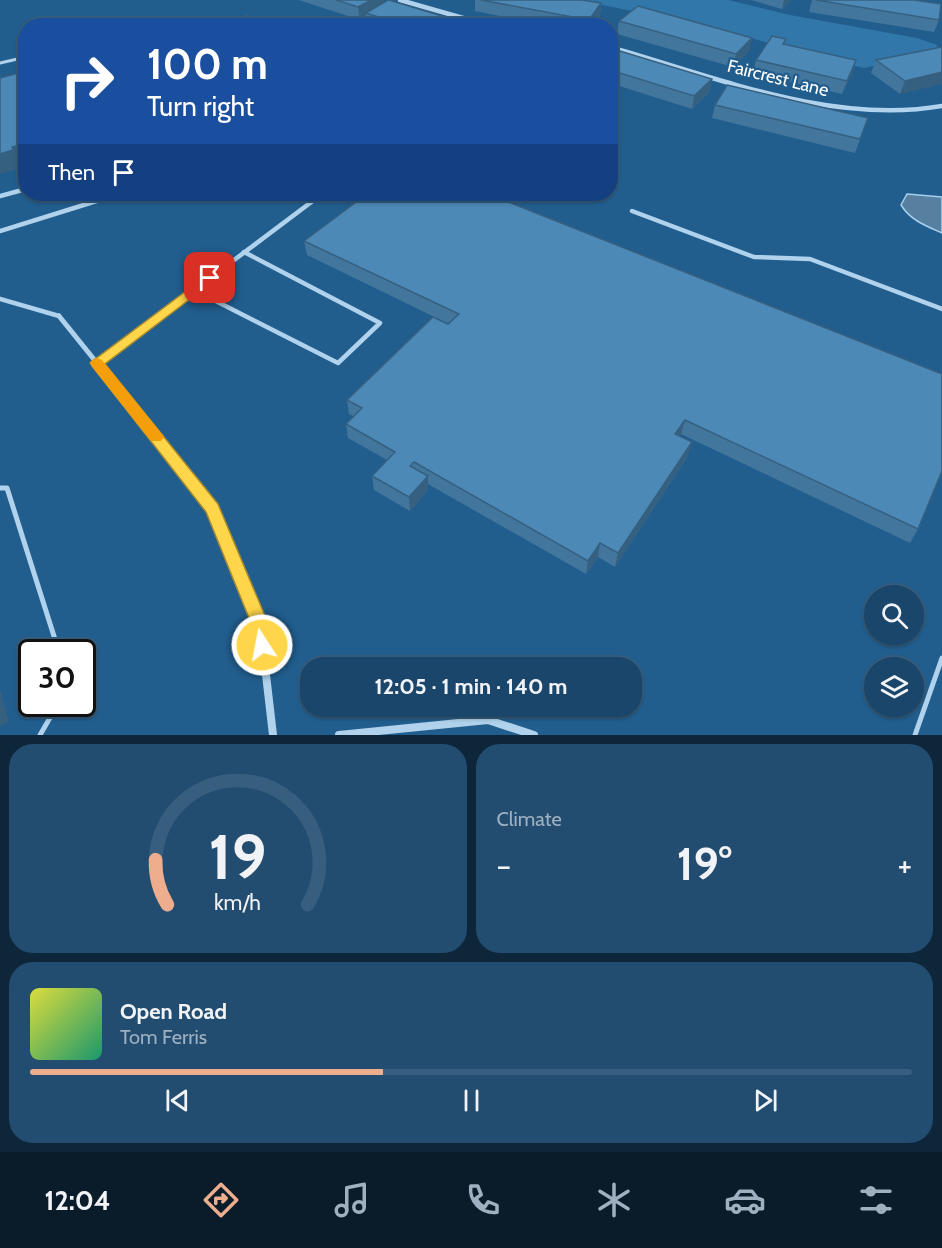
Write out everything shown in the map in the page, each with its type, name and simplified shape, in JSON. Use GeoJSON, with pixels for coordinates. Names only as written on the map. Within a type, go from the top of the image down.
{"type":"FeatureCollection","features":[{"type":"Feature","properties":{"kind":"street"},"geometry":{"type":"LineString","coordinates":[[400,0],[458,18]]}},
{"type":"Feature","properties":{"kind":"street","name":"Faircrest Lane"},"geometry":{"type":"LineString","coordinates":[[618,49],[816,104],[885,111],[925,110],[942,106]]}},
{"type":"Feature","properties":{"kind":"street"},"geometry":{"type":"LineString","coordinates":[[58,315],[213,508],[260,623],[273,735]]}},
{"type":"Feature","properties":{"kind":"street"},"geometry":{"type":"LineString","coordinates":[[339,735],[488,720],[534,735]]}},
{"type":"Feature","properties":{"kind":"lane"},"geometry":{"type":"LineString","coordinates":[[0,63],[18,59]]}},
{"type":"Feature","properties":{"kind":"lane"},"geometry":{"type":"LineString","coordinates":[[0,196],[18,191]]}},
{"type":"Feature","properties":{"kind":"lane"},"geometry":{"type":"LineString","coordinates":[[0,231],[96,201]]}},
{"type":"Feature","properties":{"kind":"lane"},"geometry":{"type":"LineString","coordinates":[[97,363],[313,201]]}},
{"type":"Feature","properties":{"kind":"lane"},"geometry":{"type":"LineString","coordinates":[[632,212],[753,257],[810,259],[942,309]]}},
{"type":"Feature","properties":{"kind":"lane"},"geometry":{"type":"LineString","coordinates":[[194,290],[338,363],[380,323],[244,252]]}},
{"type":"Feature","properties":{"kind":"lane"},"geometry":{"type":"LineString","coordinates":[[0,299],[58,315]]}},
{"type":"Feature","properties":{"kind":"lane"},"geometry":{"type":"LineString","coordinates":[[0,488],[7,488],[55,639]]}},
{"type":"Feature","properties":{"kind":"lane"},"geometry":{"type":"LineString","coordinates":[[915,735],[942,658]]}},
{"type":"Feature","properties":{"kind":"lane"},"geometry":{"type":"LineString","coordinates":[[40,735],[50,717]]}},
{"type":"Feature","properties":{"kind":"shaded area"},"geometry":{"type":"Polygon","coordinates":[[[578,0],[728,0],[790,15],[917,38],[937,45],[935,52],[864,68],[720,29],[578,0]]]}},
{"type":"Feature","properties":{"kind":"shaded area"},"geometry":{"type":"Polygon","coordinates":[[[907,194],[942,197],[942,233],[909,215],[901,205],[907,194]]]}},
{"type":"Feature","properties":{"kind":"building"},"geometry":{"type":"Polygon","coordinates":[[[336,0],[371,0],[358,7],[336,0]]]}},
{"type":"Feature","properties":{"kind":"building"},"geometry":{"type":"Polygon","coordinates":[[[388,0],[448,18],[381,18],[366,13],[388,0]]]}},
{"type":"Feature","properties":{"kind":"building"},"geometry":{"type":"Polygon","coordinates":[[[481,0],[582,0],[601,3],[590,18],[578,18],[481,0]]]}},
{"type":"Feature","properties":{"kind":"building"},"geometry":{"type":"Polygon","coordinates":[[[816,0],[914,0],[941,4],[939,20],[816,0]]]}},
{"type":"Feature","properties":{"kind":"building"},"geometry":{"type":"Polygon","coordinates":[[[638,6],[752,38],[736,54],[619,21],[638,6]]]}},
{"type":"Feature","properties":{"kind":"building"},"geometry":{"type":"Polygon","coordinates":[[[772,36],[786,39],[783,44],[856,60],[847,81],[756,60],[772,36]]]}},
{"type":"Feature","properties":{"kind":"building"},"geometry":{"type":"Polygon","coordinates":[[[942,47],[942,72],[905,81],[876,60],[942,47]]]}},
{"type":"Feature","properties":{"kind":"building"},"geometry":{"type":"Polygon","coordinates":[[[618,50],[712,79],[694,96],[618,72],[618,50]]]}},
{"type":"Feature","properties":{"kind":"building"},"geometry":{"type":"Polygon","coordinates":[[[18,73],[18,145],[12,147],[13,150],[0,154],[0,78],[18,73]]]}},
{"type":"Feature","properties":{"kind":"building"},"geometry":{"type":"Polygon","coordinates":[[[727,85],[868,118],[860,139],[715,105],[727,85]]]}},
{"type":"Feature","properties":{"kind":"building"},"geometry":{"type":"Polygon","coordinates":[[[358,201],[506,201],[942,374],[942,471],[918,529],[685,420],[675,434],[692,442],[618,553],[600,543],[588,561],[414,462],[410,466],[428,476],[409,497],[372,476],[395,452],[346,424],[362,408],[347,400],[433,317],[448,324],[459,314],[304,241],[358,201]]]}},
{"type":"Feature","properties":{"kind":"slow traffic"},"geometry":{"type":"LineString","coordinates":[[97,363],[156,437]]}},
{"type":"Feature","properties":{"kind":"route"},"geometry":{"type":"LineString","coordinates":[[210,278],[97,363],[213,508],[260,623],[262,645]]}}]}
